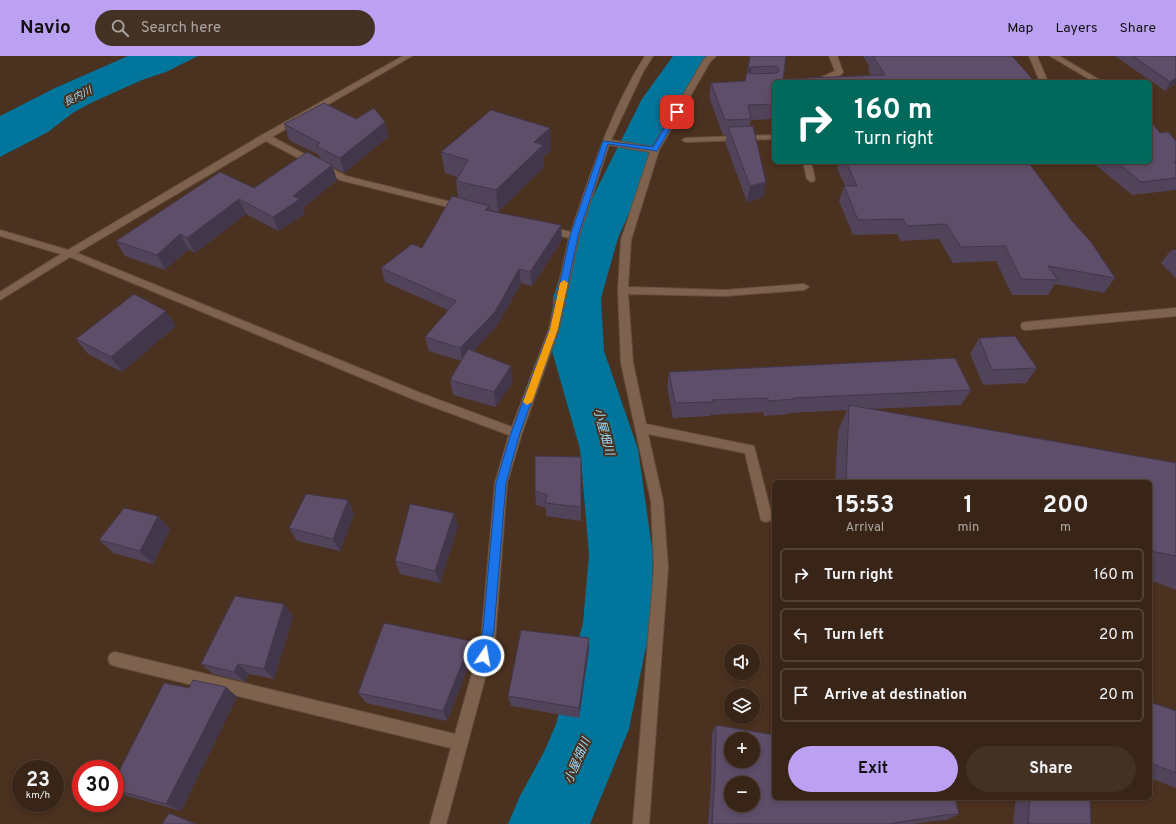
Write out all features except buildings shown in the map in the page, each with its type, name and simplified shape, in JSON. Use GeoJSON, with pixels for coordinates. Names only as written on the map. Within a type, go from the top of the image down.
{"type":"FeatureCollection","features":[{"type":"Feature","properties":{"kind":"street"},"geometry":{"type":"LineString","coordinates":[[0,296],[68,253],[265,137],[408,56]]}},
{"type":"Feature","properties":{"kind":"street"},"geometry":{"type":"LineString","coordinates":[[438,824],[488,641],[501,483],[516,433],[554,329],[574,236],[639,72],[649,56]]}},
{"type":"Feature","properties":{"kind":"street"},"geometry":{"type":"LineString","coordinates":[[641,824],[661,567],[657,501],[627,363],[623,290],[626,240],[650,149],[707,61],[712,56]]}},
{"type":"Feature","properties":{"kind":"street"},"geometry":{"type":"LineString","coordinates":[[824,80],[839,72],[834,56]]}},
{"type":"Feature","properties":{"kind":"street"},"geometry":{"type":"LineString","coordinates":[[1033,56],[1043,80]]}},
{"type":"Feature","properties":{"kind":"street"},"geometry":{"type":"LineString","coordinates":[[1054,56],[1096,80]]}},
{"type":"Feature","properties":{"kind":"street"},"geometry":{"type":"LineString","coordinates":[[265,137],[343,178],[474,211]]}},
{"type":"Feature","properties":{"kind":"street"},"geometry":{"type":"LineString","coordinates":[[686,140],[772,137]]}},
{"type":"Feature","properties":{"kind":"street"},"geometry":{"type":"LineString","coordinates":[[610,143],[650,149]]}},
{"type":"Feature","properties":{"kind":"street"},"geometry":{"type":"LineString","coordinates":[[807,164],[811,179]]}},
{"type":"Feature","properties":{"kind":"street"},"geometry":{"type":"LineString","coordinates":[[536,226],[574,236]]}},
{"type":"Feature","properties":{"kind":"street"},"geometry":{"type":"LineString","coordinates":[[0,233],[68,253],[419,397],[516,433]]}},
{"type":"Feature","properties":{"kind":"street"},"geometry":{"type":"LineString","coordinates":[[623,290],[725,293],[804,287]]}},
{"type":"Feature","properties":{"kind":"street"},"geometry":{"type":"LineString","coordinates":[[1026,326],[1176,312]]}},
{"type":"Feature","properties":{"kind":"street"},"geometry":{"type":"LineString","coordinates":[[641,428],[750,449],[766,516]]}},
{"type":"Feature","properties":{"kind":"street"},"geometry":{"type":"LineString","coordinates":[[115,659],[461,743]]}},
{"type":"Feature","properties":{"kind":"water","name":"長内川"},"geometry":{"type":"Polygon","coordinates":[[[128,56],[198,56],[166,72],[142,80],[93,102],[74,112],[48,132],[0,157],[0,116],[55,88],[128,56]]]}},
{"type":"Feature","properties":{"kind":"waterway","name":"小屋畑川"},"geometry":{"type":"LineString","coordinates":[[548,824],[571,779],[592,729],[617,623],[621,555],[609,449],[578,351],[577,298],[595,238],[661,99],[690,56]]}},
{"type":"Feature","properties":{"kind":"slow traffic"},"geometry":{"type":"LineString","coordinates":[[527,402],[554,329],[564,283]]}},
{"type":"Feature","properties":{"kind":"route"},"geometry":{"type":"LineString","coordinates":[[484,656],[488,641],[501,483],[516,433],[554,329],[574,236],[594,175],[606,142],[655,150],[677,112]]}}]}
